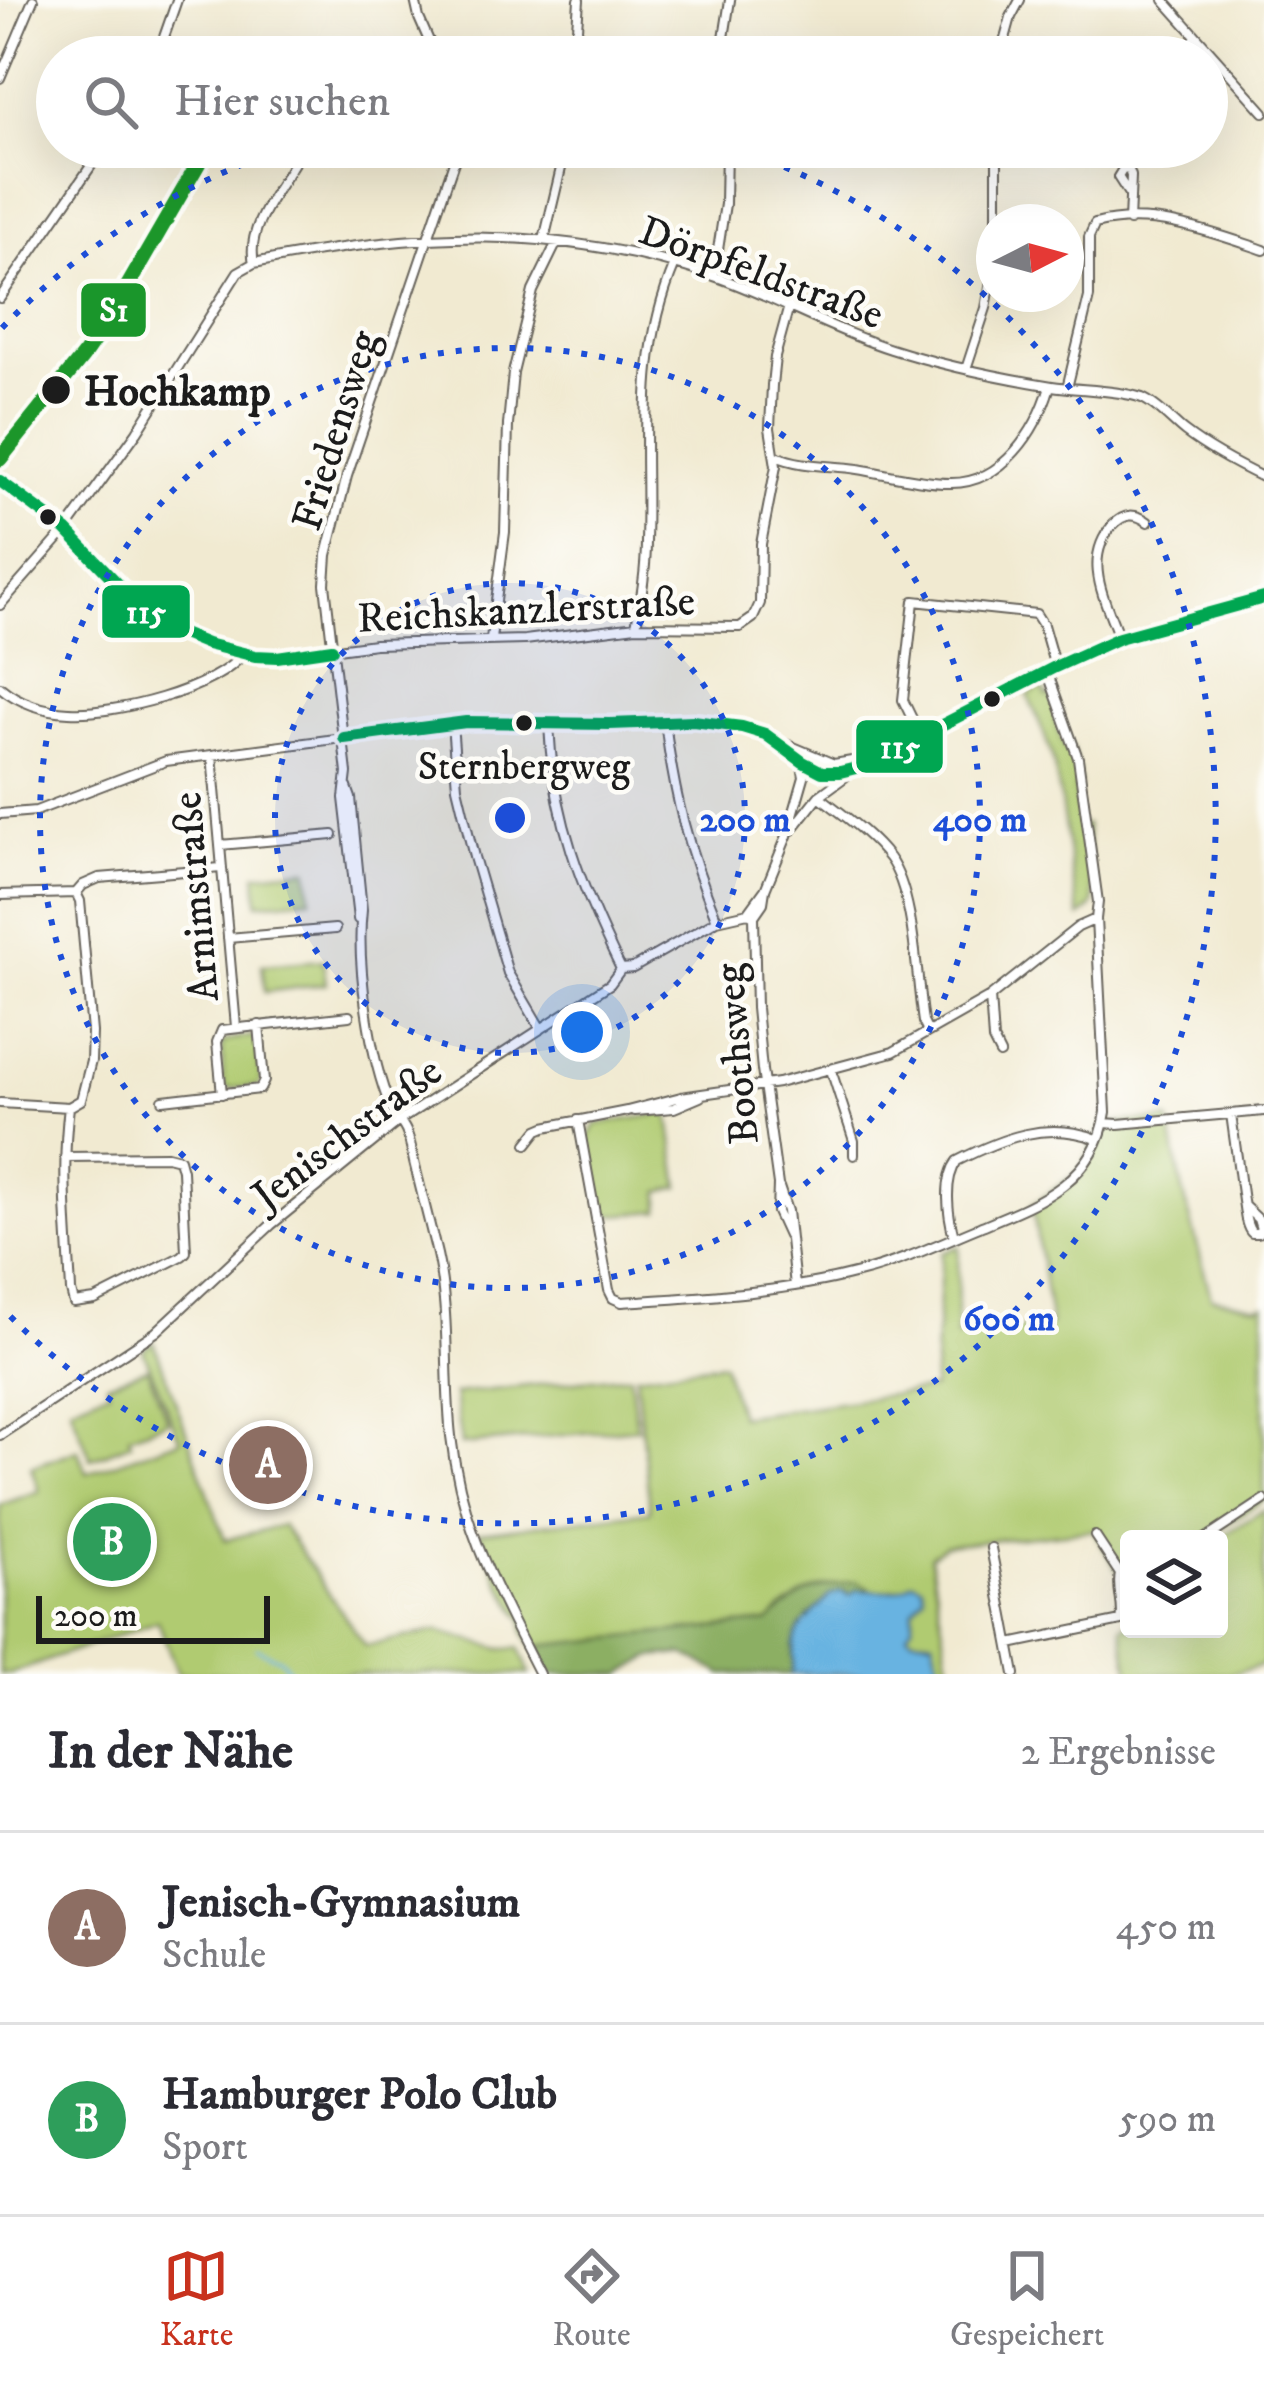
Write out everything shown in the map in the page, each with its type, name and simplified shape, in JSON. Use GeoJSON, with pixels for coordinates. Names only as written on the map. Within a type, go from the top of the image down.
{"type":"FeatureCollection","features":[{"type":"Feature","properties":{"kind":"street"},"geometry":{"type":"LineString","coordinates":[[0,78],[33,0]]}},
{"type":"Feature","properties":{"kind":"street"},"geometry":{"type":"LineString","coordinates":[[164,36],[177,0]]}},
{"type":"Feature","properties":{"kind":"street"},"geometry":{"type":"LineString","coordinates":[[415,0],[427,36]]}},
{"type":"Feature","properties":{"kind":"street"},"geometry":{"type":"LineString","coordinates":[[576,36],[579,0]]}},
{"type":"Feature","properties":{"kind":"street"},"geometry":{"type":"LineString","coordinates":[[724,36],[730,0]]}},
{"type":"Feature","properties":{"kind":"street"},"geometry":{"type":"LineString","coordinates":[[1006,36],[1020,0]]}},
{"type":"Feature","properties":{"kind":"street"},"geometry":{"type":"LineString","coordinates":[[1163,0],[1194,36]]}},
{"type":"Feature","properties":{"kind":"street"},"geometry":{"type":"LineString","coordinates":[[1228,73],[1264,112]]}},
{"type":"Feature","properties":{"kind":"street"},"geometry":{"type":"LineString","coordinates":[[0,298],[90,168]]}},
{"type":"Feature","properties":{"kind":"street"},"geometry":{"type":"LineString","coordinates":[[0,605],[66,530],[172,380],[231,280],[254,263],[256,233],[290,168]]}},
{"type":"Feature","properties":{"kind":"street","name":"Friedensweg"},"geometry":{"type":"LineString","coordinates":[[452,168],[347,476],[333,525],[325,584],[344,738],[344,798],[355,911],[372,1041],[392,1110],[407,1136],[442,1283],[451,1440],[463,1505],[484,1564],[539,1674]]}},
{"type":"Feature","properties":{"kind":"street"},"geometry":{"type":"LineString","coordinates":[[544,240],[561,168]]}},
{"type":"Feature","properties":{"kind":"street"},"geometry":{"type":"LineString","coordinates":[[714,277],[726,168]]}},
{"type":"Feature","properties":{"kind":"street"},"geometry":{"type":"LineString","coordinates":[[997,168],[998,204]]}},
{"type":"Feature","properties":{"kind":"street"},"geometry":{"type":"LineString","coordinates":[[1129,221],[1130,194]]}},
{"type":"Feature","properties":{"kind":"street"},"geometry":{"type":"LineString","coordinates":[[1067,388],[1089,297],[1091,227],[1100,221],[1182,223],[1264,250]]}},
{"type":"Feature","properties":{"kind":"street","name":"Dörpfeldstraße"},"geometry":{"type":"LineString","coordinates":[[254,263],[428,237],[595,246],[714,277],[886,347],[1050,386],[1144,399],[1209,448],[1264,478]]}},
{"type":"Feature","properties":{"kind":"street"},"geometry":{"type":"LineString","coordinates":[[491,639],[503,549],[513,374],[533,291],[557,242]]}},
{"type":"Feature","properties":{"kind":"street"},"geometry":{"type":"LineString","coordinates":[[636,626],[646,546],[648,359],[656,317],[675,264]]}},
{"type":"Feature","properties":{"kind":"street","name":"Reichskanzlerstraße"},"geometry":{"type":"LineString","coordinates":[[0,482],[66,530],[151,616],[175,631],[243,654],[277,657],[418,641],[537,639],[636,626],[733,628],[753,618],[760,603],[761,544],[775,478],[772,385],[789,306]]}},
{"type":"Feature","properties":{"kind":"street"},"geometry":{"type":"LineString","coordinates":[[966,369],[985,312]]}},
{"type":"Feature","properties":{"kind":"street"},"geometry":{"type":"LineString","coordinates":[[776,457],[945,483],[975,479],[1016,452],[1050,386]]}},
{"type":"Feature","properties":{"kind":"street"},"geometry":{"type":"LineString","coordinates":[[775,478],[797,463]]}},
{"type":"Feature","properties":{"kind":"street"},"geometry":{"type":"LineString","coordinates":[[1118,638],[1099,586],[1099,550],[1110,529],[1124,517],[1133,514],[1148,522]]}},
{"type":"Feature","properties":{"kind":"street"},"geometry":{"type":"LineString","coordinates":[[787,836],[819,796],[856,769],[1051,669],[1118,638],[1264,598]]}},
{"type":"Feature","properties":{"kind":"street"},"geometry":{"type":"LineString","coordinates":[[578,1120],[609,1290],[614,1298],[626,1302],[794,1286],[870,1270],[1032,1205],[1060,1189],[1085,1163],[1105,1123],[1097,887],[1082,775],[1036,614],[914,601],[903,700],[920,735]]}},
{"type":"Feature","properties":{"kind":"street"},"geometry":{"type":"LineString","coordinates":[[0,687],[48,710],[91,712],[179,692],[230,668],[243,654]]}},
{"type":"Feature","properties":{"kind":"street"},"geometry":{"type":"LineString","coordinates":[[665,721],[679,811],[717,920]]}},
{"type":"Feature","properties":{"kind":"street"},"geometry":{"type":"LineString","coordinates":[[452,723],[457,787],[474,857],[508,973],[541,1029]]}},
{"type":"Feature","properties":{"kind":"street"},"geometry":{"type":"LineString","coordinates":[[0,814],[37,811],[155,764],[452,723],[730,725],[754,730],[834,764]]}},
{"type":"Feature","properties":{"kind":"street"},"geometry":{"type":"LineString","coordinates":[[550,724],[562,823],[586,895],[621,969]]}},
{"type":"Feature","properties":{"kind":"street"},"geometry":{"type":"LineString","coordinates":[[776,740],[820,770],[856,769]]}},
{"type":"Feature","properties":{"kind":"street","name":"Arnimstraße"},"geometry":{"type":"LineString","coordinates":[[212,755],[236,1027],[222,1030],[218,1037],[222,1094]]}},
{"type":"Feature","properties":{"kind":"street"},"geometry":{"type":"LineString","coordinates":[[816,756],[819,796]]}},
{"type":"Feature","properties":{"kind":"street"},"geometry":{"type":"LineString","coordinates":[[803,781],[834,764],[876,757]]}},
{"type":"Feature","properties":{"kind":"street"},"geometry":{"type":"LineString","coordinates":[[751,915],[763,903],[787,836],[803,781],[801,760]]}},
{"type":"Feature","properties":{"kind":"street"},"geometry":{"type":"LineString","coordinates":[[819,796],[884,852],[898,873],[928,1032]]}},
{"type":"Feature","properties":{"kind":"street"},"geometry":{"type":"LineString","coordinates":[[220,845],[332,836]]}},
{"type":"Feature","properties":{"kind":"street"},"geometry":{"type":"LineString","coordinates":[[0,896],[76,893],[99,878],[221,868]]}},
{"type":"Feature","properties":{"kind":"street"},"geometry":{"type":"LineString","coordinates":[[0,1103],[69,1107],[81,1100],[92,1057],[76,893]]}},
{"type":"Feature","properties":{"kind":"street","name":"Jenischstraße"},"geometry":{"type":"LineString","coordinates":[[0,1435],[156,1332],[281,1216],[399,1120],[610,984],[621,969],[633,968],[717,920],[751,915]]}},
{"type":"Feature","properties":{"kind":"street","name":"Boothsweg"},"geometry":{"type":"LineString","coordinates":[[751,915],[777,1212],[788,1236],[794,1286]]}},
{"type":"Feature","properties":{"kind":"street"},"geometry":{"type":"LineString","coordinates":[[527,1144],[538,1130],[681,1097],[764,1085],[893,1052],[990,997],[1078,927],[1096,919]]}},
{"type":"Feature","properties":{"kind":"street"},"geometry":{"type":"LineString","coordinates":[[228,938],[335,929]]}},
{"type":"Feature","properties":{"kind":"street"},"geometry":{"type":"LineString","coordinates":[[990,997],[993,1040],[1000,1054]]}},
{"type":"Feature","properties":{"kind":"street"},"geometry":{"type":"LineString","coordinates":[[236,1027],[350,1016]]}},
{"type":"Feature","properties":{"kind":"street","name":"Arnimstraße"},"geometry":{"type":"LineString","coordinates":[[163,1100],[263,1086],[259,1025]]}},
{"type":"Feature","properties":{"kind":"street"},"geometry":{"type":"LineString","coordinates":[[831,1070],[854,1141],[854,1156]]}},
{"type":"Feature","properties":{"kind":"street"},"geometry":{"type":"LineString","coordinates":[[65,1157],[178,1159],[187,1246],[182,1256],[95,1300],[74,1303],[65,1157],[69,1107]]}},
{"type":"Feature","properties":{"kind":"street"},"geometry":{"type":"LineString","coordinates":[[1105,1123],[1264,1112]]}},
{"type":"Feature","properties":{"kind":"street"},"geometry":{"type":"LineString","coordinates":[[1231,1114],[1244,1206]]}},
{"type":"Feature","properties":{"kind":"street"},"geometry":{"type":"LineString","coordinates":[[955,1238],[948,1181],[957,1161],[1026,1132],[1072,1131],[1097,1139]]}},
{"type":"Feature","properties":{"kind":"street"},"geometry":{"type":"LineString","coordinates":[[1219,1530],[1264,1500]]}},
{"type":"Feature","properties":{"kind":"street"},"geometry":{"type":"LineString","coordinates":[[1095,1536],[1120,1568]]}},
{"type":"Feature","properties":{"kind":"street"},"geometry":{"type":"LineString","coordinates":[[991,1548],[1015,1674]]}},
{"type":"Feature","properties":{"kind":"street"},"geometry":{"type":"LineString","coordinates":[[1010,1644],[1120,1621]]}},
{"type":"Feature","properties":{"kind":"green space"},"geometry":{"type":"Polygon","coordinates":[[[1042,687],[1047,697],[1052,695],[1061,715],[1055,719],[1065,749],[1072,747],[1080,784],[1075,787],[1080,827],[1086,825],[1094,901],[1080,917],[1052,757],[1028,695],[1042,687]]]}},
{"type":"Feature","properties":{"kind":"green space"},"geometry":{"type":"Polygon","coordinates":[[[308,869],[311,898],[258,903],[256,874],[308,869]]]}},
{"type":"Feature","properties":{"kind":"green space"},"geometry":{"type":"Polygon","coordinates":[[[323,960],[326,984],[265,992],[262,965],[323,960]]]}},
{"type":"Feature","properties":{"kind":"green space"},"geometry":{"type":"Polygon","coordinates":[[[252,1036],[257,1042],[261,1081],[258,1086],[227,1089],[222,1042],[252,1036]]]}},
{"type":"Feature","properties":{"kind":"green space"},"geometry":{"type":"Polygon","coordinates":[[[669,1113],[680,1187],[660,1192],[660,1211],[605,1216],[589,1137],[596,1124],[669,1113]]]}},
{"type":"Feature","properties":{"kind":"green space"},"geometry":{"type":"Polygon","coordinates":[[[1169,1120],[1211,1297],[1264,1305],[1264,1500],[1217,1530],[1120,1530],[1120,1574],[1093,1530],[945,1545],[930,1556],[951,1674],[942,1674],[929,1638],[907,1633],[913,1619],[914,1582],[789,1604],[769,1622],[532,1647],[524,1621],[501,1584],[479,1532],[650,1511],[636,1375],[723,1363],[739,1416],[933,1389],[942,1253],[959,1246],[956,1337],[1051,1325],[1032,1205],[1080,1170],[1104,1123],[1169,1120]]]}},
{"type":"Feature","properties":{"kind":"green space"},"geometry":{"type":"Polygon","coordinates":[[[154,1342],[225,1540],[282,1525],[365,1646],[436,1631],[501,1649],[519,1648],[530,1674],[178,1674],[158,1621],[0,1674],[0,1505],[39,1491],[31,1467],[78,1450],[87,1473],[180,1440],[143,1350],[154,1342]]]}},
{"type":"Feature","properties":{"kind":"green space"},"geometry":{"type":"Polygon","coordinates":[[[147,1368],[168,1421],[129,1436],[131,1443],[91,1459],[70,1406],[109,1390],[107,1383],[147,1368]]]}},
{"type":"Feature","properties":{"kind":"green space"},"geometry":{"type":"Polygon","coordinates":[[[630,1375],[637,1428],[461,1445],[454,1394],[630,1375]]]}},
{"type":"Feature","properties":{"kind":"green space"},"geometry":{"type":"Polygon","coordinates":[[[280,1446],[285,1492],[250,1495],[246,1449],[280,1446]]]}},
{"type":"Feature","properties":{"kind":"green space"},"geometry":{"type":"Polygon","coordinates":[[[1264,1510],[1264,1665],[1229,1674],[1130,1674],[1124,1638],[1228,1638],[1228,1532],[1264,1510]]]}},
{"type":"Feature","properties":{"kind":"green space"},"geometry":{"type":"Polygon","coordinates":[[[857,1581],[872,1593],[844,1591],[806,1619],[796,1635],[791,1674],[724,1674],[683,1654],[651,1657],[622,1674],[549,1674],[537,1646],[769,1622],[808,1592],[857,1581]]]}},
{"type":"Feature","properties":{"kind":"water"},"geometry":{"type":"Polygon","coordinates":[[[913,1581],[922,1585],[924,1595],[913,1609],[907,1633],[933,1639],[942,1674],[791,1674],[799,1631],[829,1596],[840,1591],[850,1595],[856,1590],[893,1590],[913,1581]]]}},
{"type":"Feature","properties":{"kind":"waterway"},"geometry":{"type":"LineString","coordinates":[[256,1648],[281,1659],[293,1674]]}},
{"type":"Feature","properties":{"kind":"transit line","name":"S1"},"geometry":{"type":"LineString","coordinates":[[0,459],[108,320],[196,168]]}},
{"type":"Feature","properties":{"kind":"transit line","name":"115"},"geometry":{"type":"LineString","coordinates":[[0,481],[66,530],[141,608],[175,631],[255,656],[332,649]]}},
{"type":"Feature","properties":{"kind":"transit line","name":"115"},"geometry":{"type":"LineString","coordinates":[[344,738],[466,722],[693,721],[765,734],[822,772],[840,772],[860,767],[1119,638],[1264,598]]}},
{"type":"Feature","properties":{"kind":"place","name":"Hochkamp"},"geometry":{"type":"Point","coordinates":[56,390]}},
{"type":"Feature","properties":{"kind":"place","name":"Sternbergweg"},"geometry":{"type":"Point","coordinates":[524,723]}},
{"type":"Feature","properties":{"kind":"place","name":"Jenisch-Gymnasium"},"geometry":{"type":"Point","coordinates":[268,1465]}},
{"type":"Feature","properties":{"kind":"place","name":"Hamburger Polo Club"},"geometry":{"type":"Point","coordinates":[112,1542]}}]}
